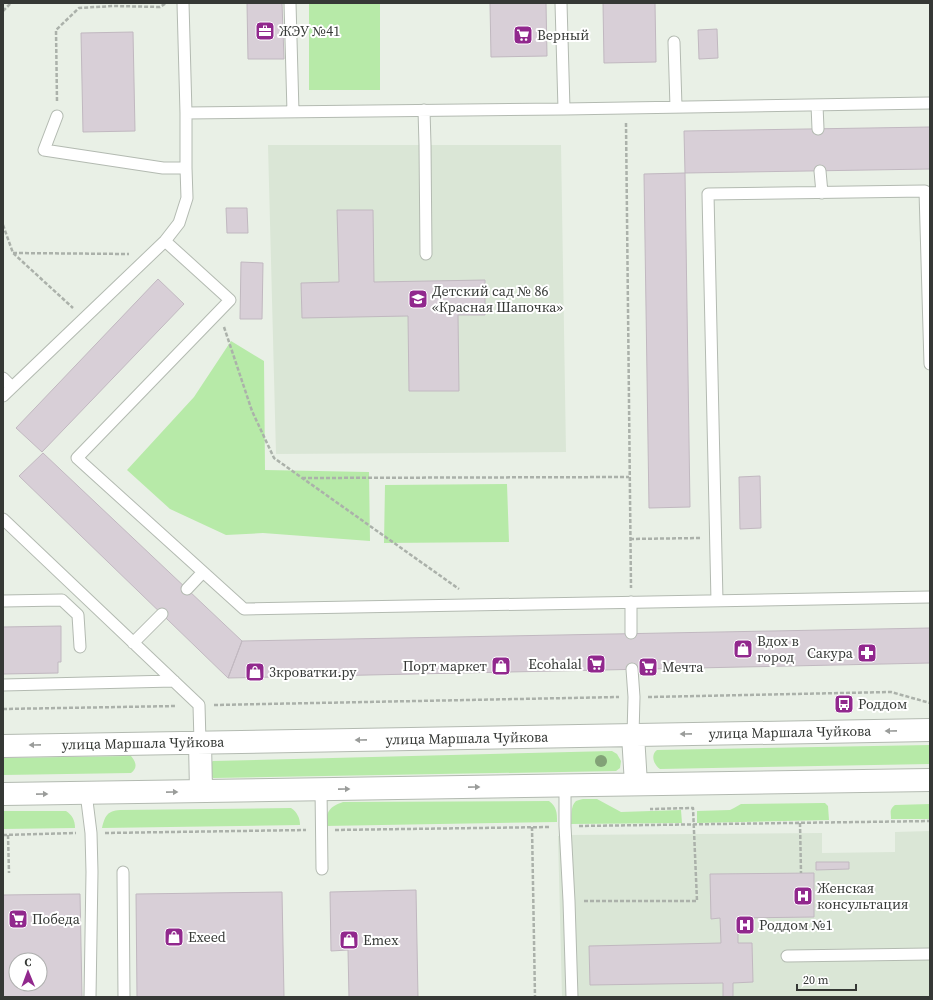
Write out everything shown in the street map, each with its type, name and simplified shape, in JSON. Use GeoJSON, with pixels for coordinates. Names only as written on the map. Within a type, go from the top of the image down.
{"type":"FeatureCollection","features":[{"type":"Feature","properties":{"kind":"main road","name":"улица Маршала Чуйкова"},"geometry":{"type":"LineString","coordinates":[[3,746],[930,730]]}},
{"type":"Feature","properties":{"kind":"main road"},"geometry":{"type":"LineString","coordinates":[[633,735],[636,784]]}},
{"type":"Feature","properties":{"kind":"main road"},"geometry":{"type":"LineString","coordinates":[[200,742],[201,791]]}},
{"type":"Feature","properties":{"kind":"main road"},"geometry":{"type":"LineString","coordinates":[[3,794],[930,780]]}},
{"type":"Feature","properties":{"kind":"lane"},"geometry":{"type":"LineString","coordinates":[[3,396],[166,241],[179,223],[187,198],[182,3]]}},
{"type":"Feature","properties":{"kind":"lane"},"geometry":{"type":"LineString","coordinates":[[290,3],[293,112]]}},
{"type":"Feature","properties":{"kind":"lane"},"geometry":{"type":"LineString","coordinates":[[561,3],[564,109]]}},
{"type":"Feature","properties":{"kind":"lane"},"geometry":{"type":"LineString","coordinates":[[674,42],[676,107]]}},
{"type":"Feature","properties":{"kind":"lane"},"geometry":{"type":"LineString","coordinates":[[186,113],[817,106],[930,103]]}},
{"type":"Feature","properties":{"kind":"lane"},"geometry":{"type":"LineString","coordinates":[[817,106],[818,129]]}},
{"type":"Feature","properties":{"kind":"lane"},"geometry":{"type":"LineString","coordinates":[[424,110],[426,254]]}},
{"type":"Feature","properties":{"kind":"lane"},"geometry":{"type":"LineString","coordinates":[[57,116],[44,150],[163,168],[186,168]]}},
{"type":"Feature","properties":{"kind":"lane"},"geometry":{"type":"LineString","coordinates":[[820,171],[822,192]]}},
{"type":"Feature","properties":{"kind":"lane"},"geometry":{"type":"LineString","coordinates":[[716,601],[708,194],[925,191],[930,364]]}},
{"type":"Feature","properties":{"kind":"lane"},"geometry":{"type":"LineString","coordinates":[[166,241],[230,300],[77,458],[244,609],[930,597]]}},
{"type":"Feature","properties":{"kind":"lane"},"geometry":{"type":"LineString","coordinates":[[3,378],[12,387]]}},
{"type":"Feature","properties":{"kind":"lane"},"geometry":{"type":"LineString","coordinates":[[3,519],[199,705],[200,742]]}},
{"type":"Feature","properties":{"kind":"lane"},"geometry":{"type":"LineString","coordinates":[[187,589],[203,572]]}},
{"type":"Feature","properties":{"kind":"lane"},"geometry":{"type":"LineString","coordinates":[[3,601],[62,600],[78,615],[80,647]]}},
{"type":"Feature","properties":{"kind":"lane"},"geometry":{"type":"LineString","coordinates":[[631,602],[631,633]]}},
{"type":"Feature","properties":{"kind":"lane"},"geometry":{"type":"LineString","coordinates":[[133,643],[162,614]]}},
{"type":"Feature","properties":{"kind":"lane"},"geometry":{"type":"LineString","coordinates":[[632,669],[634,697],[633,735]]}},
{"type":"Feature","properties":{"kind":"lane"},"geometry":{"type":"LineString","coordinates":[[3,685],[174,681]]}},
{"type":"Feature","properties":{"kind":"lane"},"geometry":{"type":"LineString","coordinates":[[565,786],[565,826],[572,997]]}},
{"type":"Feature","properties":{"kind":"lane"},"geometry":{"type":"LineString","coordinates":[[321,789],[322,869]]}},
{"type":"Feature","properties":{"kind":"lane"},"geometry":{"type":"LineString","coordinates":[[86,793],[91,833],[92,872],[90,997]]}},
{"type":"Feature","properties":{"kind":"lane"},"geometry":{"type":"LineString","coordinates":[[123,872],[124,997]]}},
{"type":"Feature","properties":{"kind":"lane"},"geometry":{"type":"LineString","coordinates":[[787,956],[930,954]]}},
{"type":"Feature","properties":{"kind":"path"},"geometry":{"type":"LineString","coordinates":[[3,11],[11,3]]}},
{"type":"Feature","properties":{"kind":"path"},"geometry":{"type":"LineString","coordinates":[[57,116],[56,30],[79,8],[113,6],[160,7],[166,3]]}},
{"type":"Feature","properties":{"kind":"path"},"geometry":{"type":"LineString","coordinates":[[626,108],[631,602]]}},
{"type":"Feature","properties":{"kind":"path"},"geometry":{"type":"LineString","coordinates":[[3,225],[13,253],[84,318]]}},
{"type":"Feature","properties":{"kind":"path"},"geometry":{"type":"LineString","coordinates":[[13,253],[151,255]]}},
{"type":"Feature","properties":{"kind":"path"},"geometry":{"type":"LineString","coordinates":[[218,312],[252,411],[274,458],[482,605]]}},
{"type":"Feature","properties":{"kind":"path"},"geometry":{"type":"LineString","coordinates":[[302,478],[629,477]]}},
{"type":"Feature","properties":{"kind":"path"},"geometry":{"type":"LineString","coordinates":[[630,539],[715,538]]}},
{"type":"Feature","properties":{"kind":"path"},"geometry":{"type":"LineString","coordinates":[[3,709],[891,692],[930,703]]}},
{"type":"Feature","properties":{"kind":"path"},"geometry":{"type":"LineString","coordinates":[[569,901],[697,901],[693,808],[650,809]]}},
{"type":"Feature","properties":{"kind":"path"},"geometry":{"type":"LineString","coordinates":[[3,835],[930,821]]}},
{"type":"Feature","properties":{"kind":"path"},"geometry":{"type":"LineString","coordinates":[[800,823],[801,873]]}},
{"type":"Feature","properties":{"kind":"path"},"geometry":{"type":"LineString","coordinates":[[532,827],[535,997]]}},
{"type":"Feature","properties":{"kind":"path"},"geometry":{"type":"LineString","coordinates":[[8,834],[9,873]]}},
{"type":"Feature","properties":{"kind":"shaded area","name":"Детский сад № 86 «Красная Шапочка»"},"geometry":{"type":"Polygon","coordinates":[[[268,145],[561,145],[566,452],[276,454],[268,145]]]}},
{"type":"Feature","properties":{"kind":"shaded area","name":"Роддом №1"},"geometry":{"type":"Polygon","coordinates":[[[930,831],[930,997],[562,997],[558,836],[822,833],[822,853],[895,852],[895,832],[930,831]]]}},
{"type":"Feature","properties":{"kind":"green space"},"geometry":{"type":"Polygon","coordinates":[[[309,3],[380,3],[380,90],[309,90],[309,3]]]}},
{"type":"Feature","properties":{"kind":"green space"},"geometry":{"type":"Polygon","coordinates":[[[231,341],[264,361],[265,470],[369,472],[370,541],[263,533],[226,535],[170,509],[127,470],[194,397],[231,341]]]}},
{"type":"Feature","properties":{"kind":"green space"},"geometry":{"type":"Polygon","coordinates":[[[507,484],[509,542],[384,543],[385,485],[507,484]]]}},
{"type":"Feature","properties":{"kind":"green space"},"geometry":{"type":"Polygon","coordinates":[[[930,745],[930,764],[660,769],[655,763],[653,757],[657,750],[930,745]]]}},
{"type":"Feature","properties":{"kind":"green space"},"geometry":{"type":"Polygon","coordinates":[[[612,751],[617,754],[621,761],[620,768],[616,771],[213,778],[209,773],[210,763],[213,761],[612,751]]]}},
{"type":"Feature","properties":{"kind":"green space"},"geometry":{"type":"Polygon","coordinates":[[[131,756],[136,765],[135,769],[131,773],[3,775],[3,758],[131,756]]]}},
{"type":"Feature","properties":{"kind":"green space"},"geometry":{"type":"Polygon","coordinates":[[[583,799],[597,799],[621,812],[681,810],[682,823],[571,824],[574,803],[583,799]]]}},
{"type":"Feature","properties":{"kind":"green space"},"geometry":{"type":"Polygon","coordinates":[[[549,801],[556,810],[557,822],[325,826],[330,810],[343,802],[549,801]]]}},
{"type":"Feature","properties":{"kind":"green space"},"geometry":{"type":"Polygon","coordinates":[[[825,803],[828,806],[829,820],[697,823],[697,811],[730,810],[741,804],[825,803]]]}},
{"type":"Feature","properties":{"kind":"green space"},"geometry":{"type":"Polygon","coordinates":[[[930,804],[930,819],[891,819],[891,810],[895,805],[930,804]]]}},
{"type":"Feature","properties":{"kind":"green space"},"geometry":{"type":"Polygon","coordinates":[[[291,808],[298,815],[300,825],[102,828],[104,820],[109,813],[120,810],[291,808]]]}},
{"type":"Feature","properties":{"kind":"green space"},"geometry":{"type":"Polygon","coordinates":[[[3,811],[66,811],[73,818],[75,828],[3,829],[3,811]]]}},
{"type":"Feature","properties":{"kind":"building","name":"ЖЭУ №41"},"geometry":{"type":"Polygon","coordinates":[[[247,3],[282,3],[284,59],[248,59],[247,3]]]}},
{"type":"Feature","properties":{"kind":"building"},"geometry":{"type":"Polygon","coordinates":[[[490,3],[546,3],[547,56],[491,57],[490,3]]]}},
{"type":"Feature","properties":{"kind":"building"},"geometry":{"type":"Polygon","coordinates":[[[603,3],[655,3],[656,62],[604,63],[603,3]]]}},
{"type":"Feature","properties":{"kind":"building"},"geometry":{"type":"Polygon","coordinates":[[[717,29],[718,58],[699,59],[698,30],[717,29]]]}},
{"type":"Feature","properties":{"kind":"building"},"geometry":{"type":"Polygon","coordinates":[[[133,32],[135,131],[83,132],[81,33],[133,32]]]}},
{"type":"Feature","properties":{"kind":"building"},"geometry":{"type":"Polygon","coordinates":[[[930,127],[930,169],[685,173],[684,131],[930,127]]]}},
{"type":"Feature","properties":{"kind":"building"},"geometry":{"type":"Polygon","coordinates":[[[685,173],[690,507],[649,508],[644,174],[685,173]]]}},
{"type":"Feature","properties":{"kind":"building"},"geometry":{"type":"Polygon","coordinates":[[[226,208],[247,208],[248,233],[227,233],[226,208]]]}},
{"type":"Feature","properties":{"kind":"building"},"geometry":{"type":"Polygon","coordinates":[[[337,210],[373,210],[374,282],[485,280],[485,315],[458,315],[459,391],[409,391],[408,316],[302,318],[301,283],[339,282],[337,210]]]}},
{"type":"Feature","properties":{"kind":"building"},"geometry":{"type":"Polygon","coordinates":[[[241,262],[263,263],[262,319],[240,319],[241,262]]]}},
{"type":"Feature","properties":{"kind":"building"},"geometry":{"type":"Polygon","coordinates":[[[158,279],[184,304],[42,452],[16,428],[158,279]]]}},
{"type":"Feature","properties":{"kind":"building"},"geometry":{"type":"Polygon","coordinates":[[[43,453],[242,641],[228,678],[19,476],[43,453]]]}},
{"type":"Feature","properties":{"kind":"building"},"geometry":{"type":"Polygon","coordinates":[[[760,476],[761,528],[740,529],[739,477],[760,476]]]}},
{"type":"Feature","properties":{"kind":"building"},"geometry":{"type":"Polygon","coordinates":[[[61,626],[61,662],[58,662],[58,673],[3,674],[3,627],[61,626]]]}},
{"type":"Feature","properties":{"kind":"building"},"geometry":{"type":"Polygon","coordinates":[[[930,628],[930,663],[228,678],[242,641],[930,628]]]}},
{"type":"Feature","properties":{"kind":"building"},"geometry":{"type":"Polygon","coordinates":[[[816,862],[849,862],[849,869],[816,870],[816,862]]]}},
{"type":"Feature","properties":{"kind":"building"},"geometry":{"type":"Polygon","coordinates":[[[814,873],[814,917],[738,918],[738,943],[752,943],[753,982],[733,983],[733,997],[723,997],[723,983],[590,985],[589,946],[721,943],[720,918],[711,919],[710,874],[814,873]]]}},
{"type":"Feature","properties":{"kind":"building"},"geometry":{"type":"Polygon","coordinates":[[[416,890],[418,997],[349,997],[348,950],[331,951],[330,892],[416,890]]]}},
{"type":"Feature","properties":{"kind":"building"},"geometry":{"type":"Polygon","coordinates":[[[282,892],[284,997],[137,997],[136,894],[282,892]]]}},
{"type":"Feature","properties":{"kind":"building"},"geometry":{"type":"Polygon","coordinates":[[[80,894],[82,997],[3,997],[3,895],[80,894]]]}},
{"type":"Feature","properties":{"kind":"place","name":"ЖЭУ №41"},"geometry":{"type":"Point","coordinates":[265,31]}},
{"type":"Feature","properties":{"kind":"place","name":"Верный"},"geometry":{"type":"Point","coordinates":[523,35]}},
{"type":"Feature","properties":{"kind":"place","name":"Детский сад № 86 «Красная Шапочка»"},"geometry":{"type":"Point","coordinates":[418,299]}},
{"type":"Feature","properties":{"kind":"place","name":"Вдох в город"},"geometry":{"type":"Point","coordinates":[743,649]}},
{"type":"Feature","properties":{"kind":"place","name":"Сакура"},"geometry":{"type":"Point","coordinates":[867,653]}},
{"type":"Feature","properties":{"kind":"place","name":"Ecohalal"},"geometry":{"type":"Point","coordinates":[596,664]}},
{"type":"Feature","properties":{"kind":"place","name":"Порт маркет"},"geometry":{"type":"Point","coordinates":[501,666]}},
{"type":"Feature","properties":{"kind":"place","name":"Мечта"},"geometry":{"type":"Point","coordinates":[648,667]}},
{"type":"Feature","properties":{"kind":"place","name":"3кроватки.ру"},"geometry":{"type":"Point","coordinates":[255,672]}},
{"type":"Feature","properties":{"kind":"place","name":"Роддом"},"geometry":{"type":"Point","coordinates":[844,704]}},
{"type":"Feature","properties":{"kind":"place","name":"Женская консультация"},"geometry":{"type":"Point","coordinates":[803,896]}},
{"type":"Feature","properties":{"kind":"place","name":"Победа"},"geometry":{"type":"Point","coordinates":[18,919]}},
{"type":"Feature","properties":{"kind":"place","name":"Роддом №1"},"geometry":{"type":"Point","coordinates":[745,925]}},
{"type":"Feature","properties":{"kind":"place","name":"Exeed"},"geometry":{"type":"Point","coordinates":[174,937]}},
{"type":"Feature","properties":{"kind":"place","name":"Emex"},"geometry":{"type":"Point","coordinates":[349,940]}}]}
